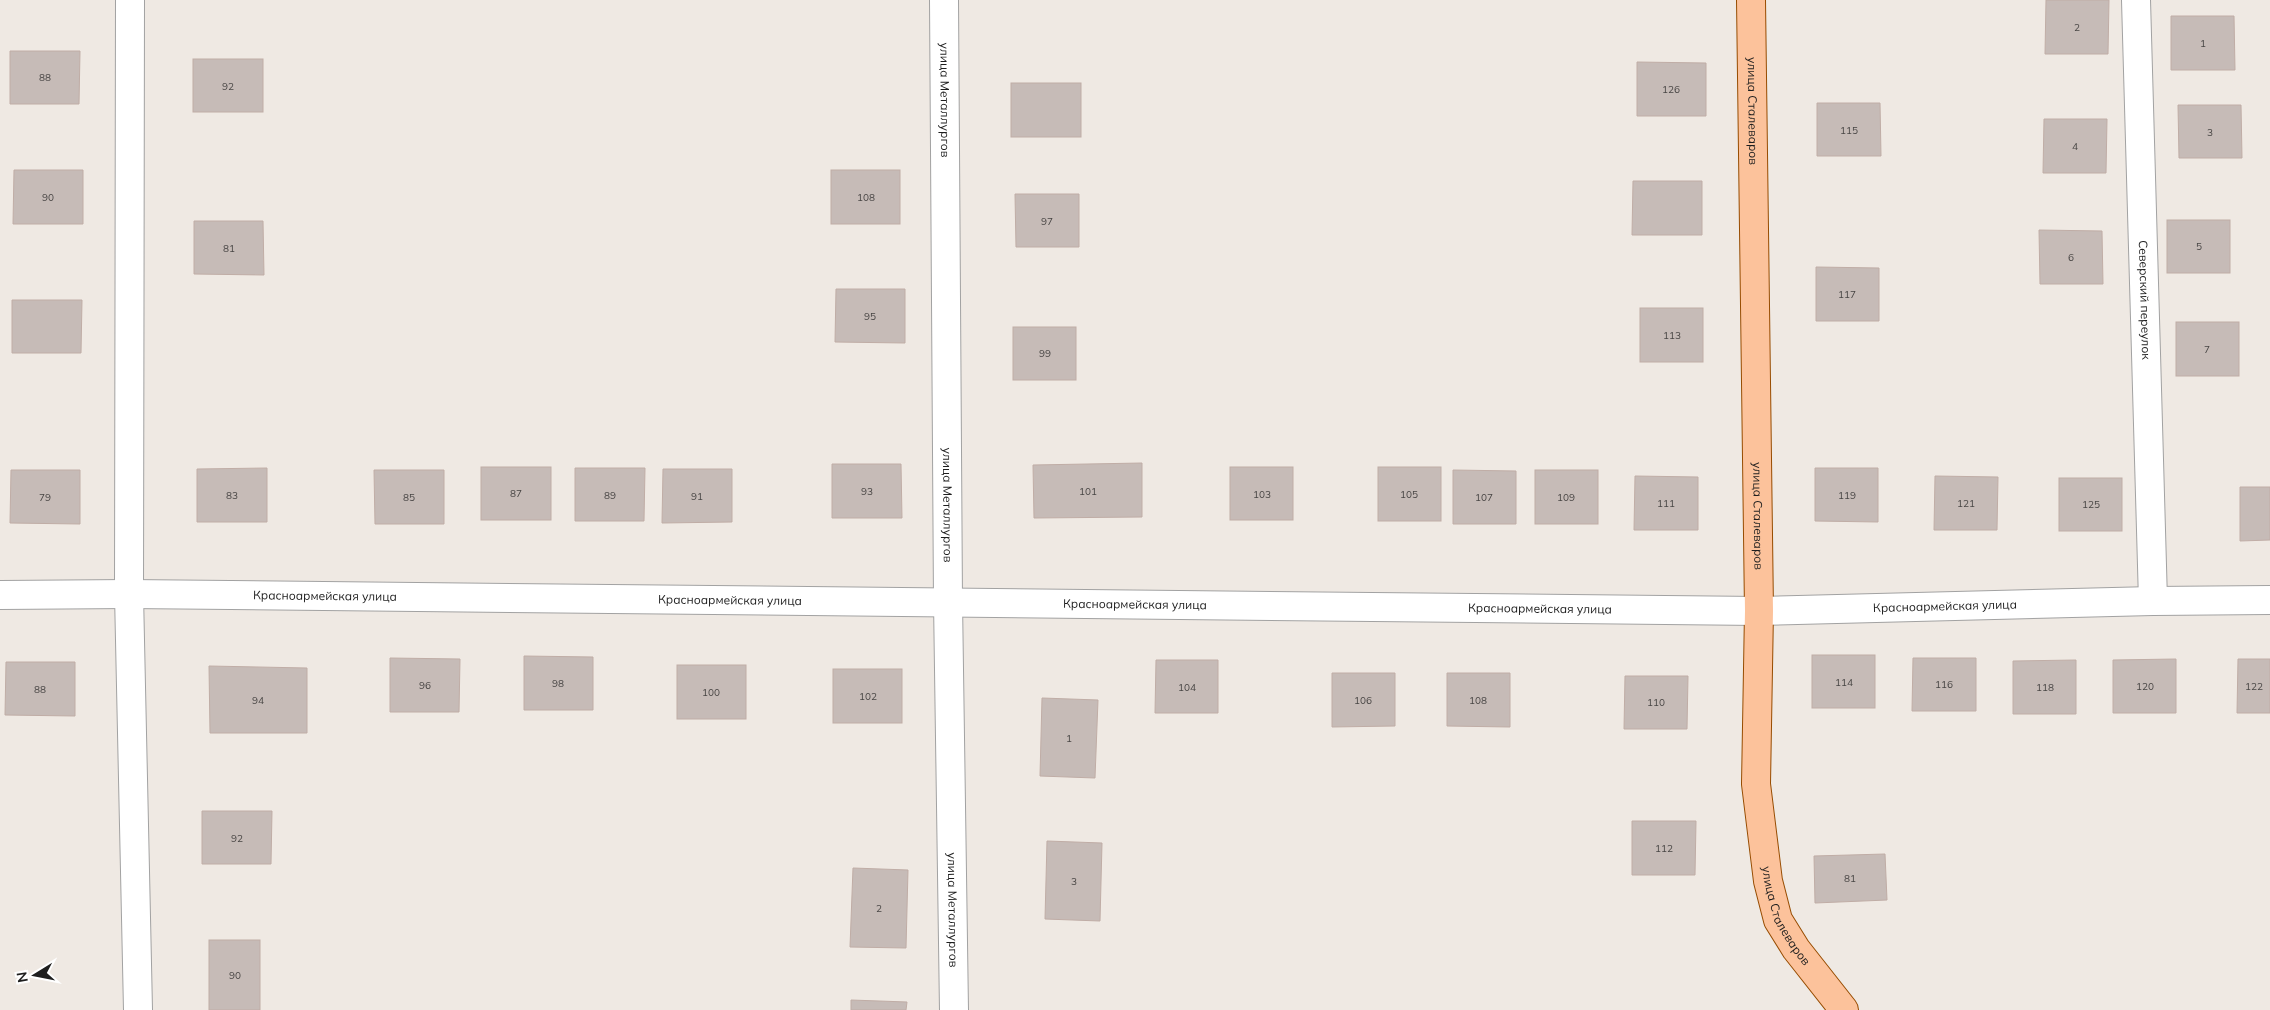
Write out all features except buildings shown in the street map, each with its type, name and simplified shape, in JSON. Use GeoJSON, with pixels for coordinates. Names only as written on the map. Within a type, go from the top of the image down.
{"type":"FeatureCollection","features":[{"type":"Feature","properties":{"kind":"main road","name":"улица Сталеваров"},"geometry":{"type":"LineString","coordinates":[[1751,0],[1759,611],[1756,784],[1768,882],[1778,920],[1796,948],[1844,1010]]}},
{"type":"Feature","properties":{"kind":"street"},"geometry":{"type":"LineString","coordinates":[[130,0],[129,594],[138,1010]]}},
{"type":"Feature","properties":{"kind":"street","name":"улица Металлургов"},"geometry":{"type":"LineString","coordinates":[[944,0],[948,601],[954,1010]]}},
{"type":"Feature","properties":{"kind":"street","name":"Северский переулок"},"geometry":{"type":"LineString","coordinates":[[2136,0],[2153,601]]}},
{"type":"Feature","properties":{"kind":"street","name":"Красноармейская улица"},"geometry":{"type":"LineString","coordinates":[[0,595],[129,594],[948,601],[1759,611],[2153,601],[2270,600]]}}]}
